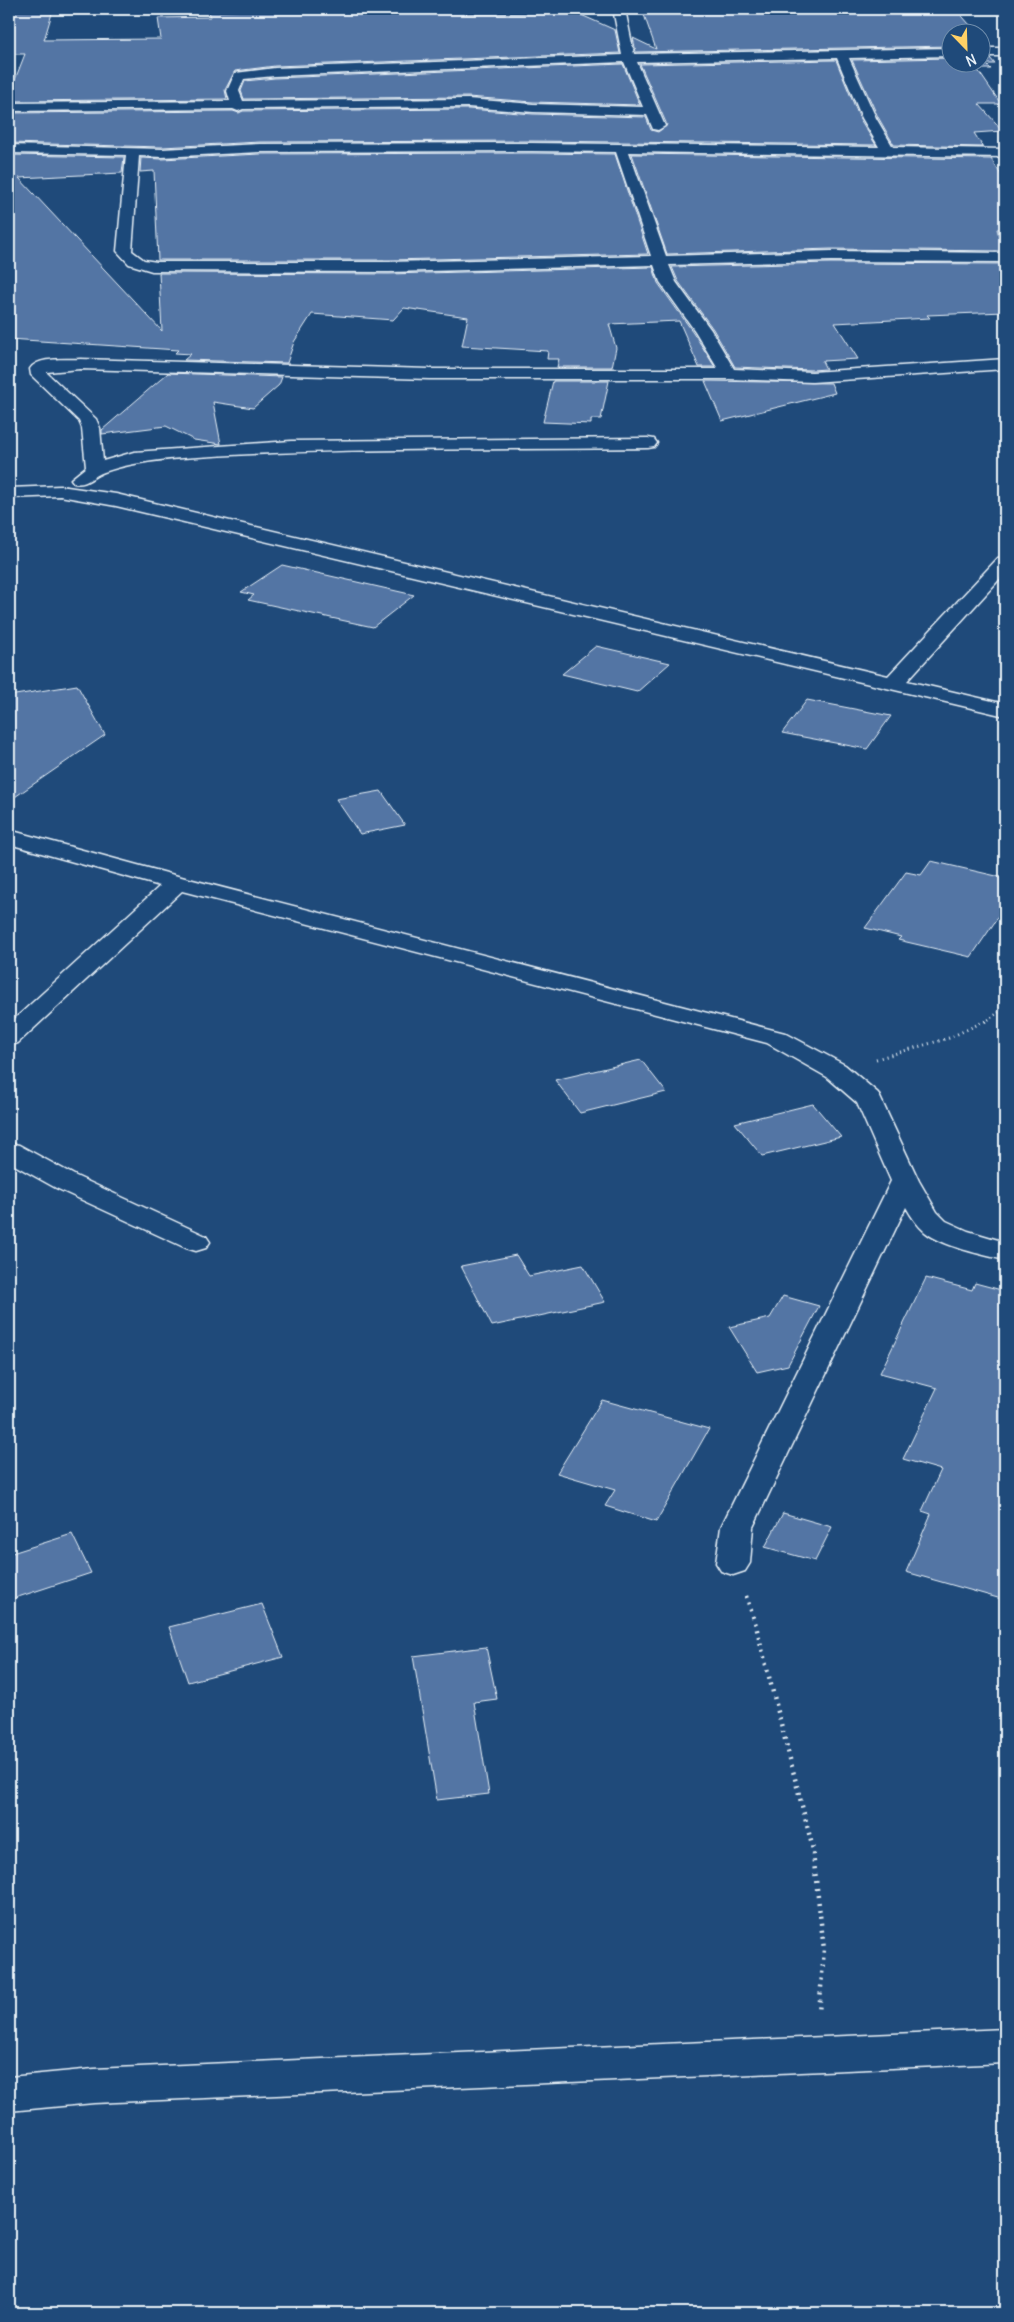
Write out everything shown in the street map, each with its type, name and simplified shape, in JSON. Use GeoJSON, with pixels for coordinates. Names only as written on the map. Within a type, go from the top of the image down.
{"type":"FeatureCollection","features":[{"type":"Feature","properties":{"kind":"street"},"geometry":{"type":"LineString","coordinates":[[619,9],[629,58],[666,148]]}},
{"type":"Feature","properties":{"kind":"street"},"geometry":{"type":"LineString","coordinates":[[238,107],[233,92],[240,76],[275,72],[629,58],[942,52]]}},
{"type":"Feature","properties":{"kind":"street"},"geometry":{"type":"LineString","coordinates":[[992,52],[1005,52]]}},
{"type":"Feature","properties":{"kind":"street"},"geometry":{"type":"LineString","coordinates":[[841,54],[869,118],[889,152]]}},
{"type":"Feature","properties":{"kind":"street"},"geometry":{"type":"LineString","coordinates":[[9,107],[238,107],[468,103],[534,108],[652,111]]}},
{"type":"Feature","properties":{"kind":"street"},"geometry":{"type":"LineString","coordinates":[[9,150],[162,153],[279,148],[666,148],[1005,153]]}},
{"type":"Feature","properties":{"kind":"street"},"geometry":{"type":"LineString","coordinates":[[621,148],[658,260],[668,282],[702,330],[729,374]]}},
{"type":"Feature","properties":{"kind":"street"},"geometry":{"type":"LineString","coordinates":[[133,151],[124,251],[128,258],[143,265],[181,268],[379,267],[831,256],[1005,257]]}},
{"type":"Feature","properties":{"kind":"street"},"geometry":{"type":"LineString","coordinates":[[96,469],[87,418],[39,375],[38,369],[51,365],[80,364],[429,374],[729,374],[812,377],[1005,364]]}},
{"type":"Feature","properties":{"kind":"street"},"geometry":{"type":"LineString","coordinates":[[60,491],[96,469],[134,457],[291,446],[648,443]]}},
{"type":"Feature","properties":{"kind":"street"},"geometry":{"type":"LineString","coordinates":[[9,493],[60,491],[134,504],[1005,710]]}},
{"type":"Feature","properties":{"kind":"street"},"geometry":{"type":"LineString","coordinates":[[893,683],[1005,562]]}},
{"type":"Feature","properties":{"kind":"street"},"geometry":{"type":"LineString","coordinates":[[9,837],[177,883],[776,1038],[836,1071],[869,1099],[905,1182],[926,1217],[936,1227],[1005,1251]]}},
{"type":"Feature","properties":{"kind":"street"},"geometry":{"type":"LineString","coordinates":[[9,1038],[177,883]]}},
{"type":"Feature","properties":{"kind":"street"},"geometry":{"type":"LineString","coordinates":[[9,1151],[66,1182],[196,1242]]}},
{"type":"Feature","properties":{"kind":"street"},"geometry":{"type":"LineString","coordinates":[[733,1563],[737,1527],[905,1182]]}},
{"type":"Feature","properties":{"kind":"street"},"geometry":{"type":"LineString","coordinates":[[9,2094],[104,2086],[1005,2046]]}},
{"type":"Feature","properties":{"kind":"path"},"geometry":{"type":"LineString","coordinates":[[836,1071],[949,1038],[980,1025],[1005,1008]]}},
{"type":"Feature","properties":{"kind":"path"},"geometry":{"type":"LineString","coordinates":[[733,1563],[755,1622],[812,1845],[824,1949],[816,2054]]}},
{"type":"Feature","properties":{"kind":"building"},"geometry":{"type":"Polygon","coordinates":[[[271,9],[466,9],[466,14],[546,13],[551,9],[570,10],[615,30],[620,53],[275,66],[235,71],[225,90],[227,99],[9,101],[9,95],[25,54],[9,54],[9,11],[53,10],[44,40],[161,39],[158,18],[211,17],[209,12],[271,9]]]}},
{"type":"Feature","properties":{"kind":"building"},"geometry":{"type":"Polygon","coordinates":[[[642,9],[956,9],[967,22],[942,22],[942,46],[636,52],[633,38],[656,49],[642,9]]]}},
{"type":"Feature","properties":{"kind":"building"},"geometry":{"type":"Polygon","coordinates":[[[942,58],[942,72],[979,72],[1001,104],[979,104],[1003,131],[974,133],[983,147],[894,145],[878,117],[852,60],[942,58]]]}},
{"type":"Feature","properties":{"kind":"building"},"geometry":{"type":"Polygon","coordinates":[[[836,60],[860,119],[876,145],[532,141],[260,142],[162,147],[9,143],[9,113],[233,111],[239,113],[243,111],[468,109],[533,114],[646,117],[651,130],[658,132],[667,125],[640,64],[836,60]]]}},
{"type":"Feature","properties":{"kind":"building"},"geometry":{"type":"Polygon","coordinates":[[[623,64],[640,105],[533,102],[468,97],[244,99],[241,91],[245,81],[275,78],[623,64]]]}},
{"type":"Feature","properties":{"kind":"building"},"geometry":{"type":"Polygon","coordinates":[[[260,154],[615,154],[648,254],[389,260],[158,260],[154,171],[140,172],[141,158],[162,159],[260,154]]]}},
{"type":"Feature","properties":{"kind":"building"},"geometry":{"type":"Polygon","coordinates":[[[632,154],[991,159],[1005,181],[1005,229],[997,229],[1003,251],[831,249],[667,254],[632,154]]]}},
{"type":"Feature","properties":{"kind":"building"},"geometry":{"type":"Polygon","coordinates":[[[9,155],[124,157],[122,173],[19,178],[162,331],[159,273],[389,274],[653,267],[658,283],[715,367],[699,367],[679,321],[609,324],[616,348],[612,367],[557,367],[559,359],[547,359],[548,351],[462,346],[468,317],[404,308],[393,320],[312,314],[294,342],[287,363],[184,360],[191,354],[175,353],[178,350],[9,339],[9,155]]]}},
{"type":"Feature","properties":{"kind":"building"},"geometry":{"type":"Polygon","coordinates":[[[831,263],[1005,264],[1005,312],[927,315],[930,318],[835,323],[858,359],[822,361],[826,369],[812,370],[735,367],[713,329],[678,281],[672,267],[831,263]]]}},
{"type":"Feature","properties":{"kind":"building"},"geometry":{"type":"Polygon","coordinates":[[[168,373],[282,377],[279,385],[253,408],[213,402],[221,444],[194,440],[166,426],[102,434],[102,430],[168,373]]]}},
{"type":"Feature","properties":{"kind":"building"},"geometry":{"type":"Polygon","coordinates":[[[553,381],[609,381],[601,419],[591,419],[591,424],[543,422],[553,381]]]}},
{"type":"Feature","properties":{"kind":"building"},"geometry":{"type":"Polygon","coordinates":[[[705,381],[831,383],[835,393],[722,421],[705,381]]]}},
{"type":"Feature","properties":{"kind":"building"},"geometry":{"type":"Polygon","coordinates":[[[282,565],[414,595],[373,627],[248,600],[254,595],[241,592],[282,565]]]}},
{"type":"Feature","properties":{"kind":"building"},"geometry":{"type":"Polygon","coordinates":[[[596,646],[670,663],[637,692],[562,674],[596,646]]]}},
{"type":"Feature","properties":{"kind":"building"},"geometry":{"type":"Polygon","coordinates":[[[77,685],[105,735],[9,801],[9,696],[77,685]]]}},
{"type":"Feature","properties":{"kind":"building"},"geometry":{"type":"Polygon","coordinates":[[[807,700],[891,716],[867,749],[782,733],[807,700]]]}},
{"type":"Feature","properties":{"kind":"building"},"geometry":{"type":"Polygon","coordinates":[[[381,791],[405,825],[360,834],[336,799],[381,791]]]}},
{"type":"Feature","properties":{"kind":"building"},"geometry":{"type":"Polygon","coordinates":[[[931,861],[1005,878],[1005,907],[971,957],[898,940],[901,937],[865,928],[906,872],[921,875],[931,861]]]}},
{"type":"Feature","properties":{"kind":"building"},"geometry":{"type":"Polygon","coordinates":[[[641,1060],[666,1092],[580,1113],[555,1080],[641,1060]]]}},
{"type":"Feature","properties":{"kind":"building"},"geometry":{"type":"Polygon","coordinates":[[[813,1104],[841,1137],[762,1156],[735,1123],[813,1104]]]}},
{"type":"Feature","properties":{"kind":"building"},"geometry":{"type":"Polygon","coordinates":[[[516,1255],[529,1276],[583,1265],[605,1302],[492,1326],[461,1266],[516,1255]]]}},
{"type":"Feature","properties":{"kind":"building"},"geometry":{"type":"Polygon","coordinates":[[[926,1278],[972,1290],[975,1283],[1005,1291],[1005,1600],[906,1572],[931,1514],[922,1511],[941,1470],[903,1459],[937,1388],[880,1373],[926,1278]]]}},
{"type":"Feature","properties":{"kind":"building"},"geometry":{"type":"Polygon","coordinates":[[[783,1296],[819,1306],[788,1365],[757,1372],[729,1327],[770,1318],[783,1296]]]}},
{"type":"Feature","properties":{"kind":"building"},"geometry":{"type":"Polygon","coordinates":[[[602,1400],[709,1429],[656,1522],[605,1506],[615,1490],[557,1473],[602,1400]]]}},
{"type":"Feature","properties":{"kind":"building"},"geometry":{"type":"Polygon","coordinates":[[[783,1513],[832,1527],[815,1561],[765,1547],[783,1513]]]}},
{"type":"Feature","properties":{"kind":"building"},"geometry":{"type":"Polygon","coordinates":[[[72,1534],[91,1573],[9,1600],[9,1554],[72,1534]]]}},
{"type":"Feature","properties":{"kind":"building"},"geometry":{"type":"Polygon","coordinates":[[[262,1604],[283,1657],[188,1682],[169,1627],[262,1604]]]}},
{"type":"Feature","properties":{"kind":"building"},"geometry":{"type":"Polygon","coordinates":[[[486,1647],[497,1699],[474,1702],[489,1794],[437,1800],[413,1656],[486,1647]]]}}]}
